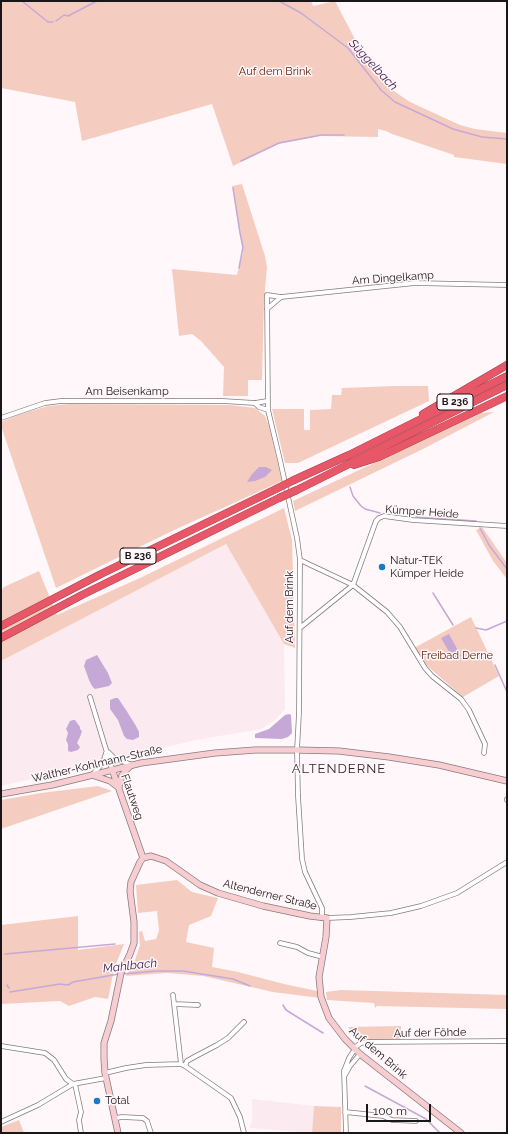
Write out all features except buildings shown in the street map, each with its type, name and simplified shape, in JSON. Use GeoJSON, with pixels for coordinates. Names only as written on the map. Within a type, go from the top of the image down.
{"type":"FeatureCollection","features":[{"type":"Feature","properties":{"kind":"highway"},"geometry":{"type":"LineString","coordinates":[[404,428],[440,403],[507,365]]}},
{"type":"Feature","properties":{"kind":"highway","name":"B 236"},"geometry":{"type":"LineString","coordinates":[[1,626],[101,574],[404,428],[507,376]]}},
{"type":"Feature","properties":{"kind":"highway","name":"B 236"},"geometry":{"type":"LineString","coordinates":[[1,638],[82,595],[507,385]]}},
{"type":"Feature","properties":{"kind":"highway"},"geometry":{"type":"LineString","coordinates":[[338,469],[379,457],[507,397]]}},
{"type":"Feature","properties":{"kind":"main road","name":"Walther-Kohlmann-Straße"},"geometry":{"type":"LineString","coordinates":[[1,794],[32,790],[132,765],[215,753],[255,750],[339,752],[389,757],[507,781]]}},
{"type":"Feature","properties":{"kind":"main road"},"geometry":{"type":"LineString","coordinates":[[92,775],[110,781],[118,788],[122,775],[132,765]]}},
{"type":"Feature","properties":{"kind":"main road","name":"Flautweg"},"geometry":{"type":"LineString","coordinates":[[112,769],[143,858]]}},
{"type":"Feature","properties":{"kind":"main road","name":"Altenderner Straße"},"geometry":{"type":"LineString","coordinates":[[143,858],[151,856],[162,859],[200,885],[218,893],[263,906],[325,918]]}},
{"type":"Feature","properties":{"kind":"main road"},"geometry":{"type":"LineString","coordinates":[[118,1133],[106,1076],[104,1043],[111,1022],[118,983],[130,954],[134,938],[130,886],[137,867],[143,858]]}},
{"type":"Feature","properties":{"kind":"main road","name":"Auf dem Brink"},"geometry":{"type":"LineString","coordinates":[[325,918],[320,989],[323,1003],[329,1018],[336,1028],[357,1050],[461,1133]]}},
{"type":"Feature","properties":{"kind":"street","name":"Am Dingelkamp"},"geometry":{"type":"LineString","coordinates":[[267,295],[281,297],[415,283],[507,286]]}},
{"type":"Feature","properties":{"kind":"street","name":"Auf dem Brink"},"geometry":{"type":"LineString","coordinates":[[267,295],[268,410],[280,460],[300,560],[301,628],[297,750],[303,868],[322,908],[325,918]]}},
{"type":"Feature","properties":{"kind":"street"},"geometry":{"type":"LineString","coordinates":[[267,309],[281,297]]}},
{"type":"Feature","properties":{"kind":"street","name":"Am Beisenkamp"},"geometry":{"type":"LineString","coordinates":[[1,418],[45,403],[61,401],[223,401],[255,404],[267,401]]}},
{"type":"Feature","properties":{"kind":"street","name":"Am Beisenkamp"},"geometry":{"type":"LineString","coordinates":[[255,404],[268,410]]}},
{"type":"Feature","properties":{"kind":"street","name":"Kümper Heide"},"geometry":{"type":"LineString","coordinates":[[353,585],[376,521],[384,516],[413,520],[507,526]]}},
{"type":"Feature","properties":{"kind":"street"},"geometry":{"type":"LineString","coordinates":[[300,560],[353,585],[390,616],[400,627],[425,668],[432,676],[461,699],[470,710],[485,744],[484,753]]}},
{"type":"Feature","properties":{"kind":"street"},"geometry":{"type":"LineString","coordinates":[[301,628],[353,585]]}},
{"type":"Feature","properties":{"kind":"street","name":"Flautweg"},"geometry":{"type":"LineString","coordinates":[[90,697],[112,769]]}},
{"type":"Feature","properties":{"kind":"street"},"geometry":{"type":"LineString","coordinates":[[106,750],[116,760],[132,765]]}},
{"type":"Feature","properties":{"kind":"street"},"geometry":{"type":"LineString","coordinates":[[92,775],[103,763],[106,750]]}},
{"type":"Feature","properties":{"kind":"street","name":"Altenderner Straße"},"geometry":{"type":"LineString","coordinates":[[325,918],[380,914],[421,906],[457,893],[507,862]]}},
{"type":"Feature","properties":{"kind":"street"},"geometry":{"type":"LineString","coordinates":[[280,943],[297,947],[308,953],[323,957]]}},
{"type":"Feature","properties":{"kind":"street"},"geometry":{"type":"LineString","coordinates":[[173,995],[183,1065]]}},
{"type":"Feature","properties":{"kind":"street"},"geometry":{"type":"LineString","coordinates":[[174,1004],[198,1005]]}},
{"type":"Feature","properties":{"kind":"street"},"geometry":{"type":"LineString","coordinates":[[183,1065],[187,1061],[228,1038],[244,1022]]}},
{"type":"Feature","properties":{"kind":"street","name":"Auf der Föhde"},"geometry":{"type":"LineString","coordinates":[[357,1050],[361,1043],[368,1042],[507,1041]]}},
{"type":"Feature","properties":{"kind":"street"},"geometry":{"type":"LineString","coordinates":[[1,1046],[38,1051],[45,1053],[54,1060],[66,1079],[74,1084],[81,1112],[79,1120],[81,1133]]}},
{"type":"Feature","properties":{"kind":"street"},"geometry":{"type":"LineString","coordinates":[[346,1133],[344,1071],[346,1064],[357,1050]]}},
{"type":"Feature","properties":{"kind":"street"},"geometry":{"type":"LineString","coordinates":[[1,1122],[38,1105],[74,1084],[141,1065],[183,1065],[231,1098],[240,1117],[244,1133]]}},
{"type":"Feature","properties":{"kind":"street"},"geometry":{"type":"LineString","coordinates":[[346,1112],[384,1116],[392,1120],[416,1121]]}},
{"type":"Feature","properties":{"kind":"street"},"geometry":{"type":"LineString","coordinates":[[116,1118],[144,1118],[147,1121],[151,1133]]}},
{"type":"Feature","properties":{"kind":"shaded area"},"geometry":{"type":"Polygon","coordinates":[[[259,467],[266,467],[272,470],[265,477],[247,482],[252,474],[259,467]]]}},
{"type":"Feature","properties":{"kind":"shaded area"},"geometry":{"type":"Polygon","coordinates":[[[226,544],[284,644],[285,709],[274,721],[261,729],[196,740],[1,786],[1,661],[226,544]]]}},
{"type":"Feature","properties":{"kind":"shaded area"},"geometry":{"type":"Polygon","coordinates":[[[449,634],[461,656],[454,660],[441,638],[449,634]]]}},
{"type":"Feature","properties":{"kind":"shaded area"},"geometry":{"type":"Polygon","coordinates":[[[97,655],[112,683],[109,686],[95,689],[89,680],[84,666],[86,660],[97,655]]]}},
{"type":"Feature","properties":{"kind":"shaded area"},"geometry":{"type":"Polygon","coordinates":[[[118,698],[136,726],[139,732],[139,737],[133,740],[127,739],[124,736],[118,720],[110,709],[110,700],[118,698]]]}},
{"type":"Feature","properties":{"kind":"shaded area"},"geometry":{"type":"Polygon","coordinates":[[[285,715],[291,715],[292,733],[288,737],[282,739],[255,738],[255,734],[269,729],[285,715]]]}},
{"type":"Feature","properties":{"kind":"shaded area"},"geometry":{"type":"Polygon","coordinates":[[[75,720],[82,731],[77,743],[80,747],[78,750],[71,752],[68,751],[68,744],[66,740],[68,733],[66,729],[70,721],[75,720]]]}},
{"type":"Feature","properties":{"kind":"shaded area"},"geometry":{"type":"Polygon","coordinates":[[[252,1099],[314,1106],[312,1133],[250,1128],[250,1124],[252,1123],[252,1099]]]}},
{"type":"Feature","properties":{"kind":"green space","name":"Auf dem Brink"},"geometry":{"type":"Polygon","coordinates":[[[1,1],[311,1],[313,6],[335,1],[368,64],[385,85],[410,102],[460,125],[475,129],[507,133],[507,164],[454,157],[454,155],[378,129],[378,137],[321,136],[278,144],[233,166],[212,104],[82,141],[75,102],[1,88],[1,1]]]}},
{"type":"Feature","properties":{"kind":"green space"},"geometry":{"type":"Polygon","coordinates":[[[242,184],[265,256],[267,267],[264,300],[262,380],[248,380],[248,396],[223,396],[224,367],[201,341],[192,334],[179,336],[172,269],[237,275],[243,253],[232,186],[242,184]]]}},
{"type":"Feature","properties":{"kind":"green space"},"geometry":{"type":"Polygon","coordinates":[[[428,386],[429,401],[298,463],[285,463],[272,409],[304,409],[304,430],[310,430],[310,410],[331,409],[332,395],[341,395],[342,388],[428,386]]]}},
{"type":"Feature","properties":{"kind":"green space"},"geometry":{"type":"Polygon","coordinates":[[[69,404],[230,405],[255,408],[265,416],[269,426],[282,481],[170,532],[56,588],[1,426],[1,422],[48,406],[69,404]]]}},
{"type":"Feature","properties":{"kind":"green space"},"geometry":{"type":"Polygon","coordinates":[[[494,412],[425,448],[295,511],[293,501],[481,413],[494,412]]]}},
{"type":"Feature","properties":{"kind":"green space"},"geometry":{"type":"Polygon","coordinates":[[[284,508],[292,540],[295,648],[284,644],[226,544],[1,661],[1,591],[4,587],[39,571],[57,615],[140,578],[284,508]]]}},
{"type":"Feature","properties":{"kind":"green space"},"geometry":{"type":"Polygon","coordinates":[[[482,527],[507,563],[507,579],[493,561],[476,530],[482,527]]]}},
{"type":"Feature","properties":{"kind":"green space","name":"Freibad Derne"},"geometry":{"type":"Polygon","coordinates":[[[471,617],[499,676],[463,697],[425,664],[414,648],[471,617]]]}},
{"type":"Feature","properties":{"kind":"green space"},"geometry":{"type":"Polygon","coordinates":[[[98,786],[112,791],[1,829],[1,800],[41,793],[98,786]]]}},
{"type":"Feature","properties":{"kind":"green space"},"geometry":{"type":"Polygon","coordinates":[[[177,880],[192,892],[218,898],[211,916],[189,925],[186,942],[214,948],[212,967],[317,991],[320,998],[273,992],[203,976],[167,973],[126,976],[134,963],[140,945],[139,932],[142,931],[145,941],[156,939],[159,931],[157,911],[138,913],[136,885],[177,880]]]}},
{"type":"Feature","properties":{"kind":"green space"},"geometry":{"type":"Polygon","coordinates":[[[78,916],[78,950],[124,944],[114,969],[108,999],[95,997],[69,1006],[60,1001],[1,1004],[1,925],[78,916]]]}},
{"type":"Feature","properties":{"kind":"green space"},"geometry":{"type":"Polygon","coordinates":[[[341,990],[507,995],[507,1009],[377,1006],[375,1008],[374,1003],[327,1000],[326,992],[341,990]]]}},
{"type":"Feature","properties":{"kind":"green space"},"geometry":{"type":"Polygon","coordinates":[[[401,1026],[401,1039],[358,1041],[348,1027],[401,1026]]]}},
{"type":"Feature","properties":{"kind":"green space"},"geometry":{"type":"Polygon","coordinates":[[[314,1106],[341,1107],[341,1133],[312,1133],[314,1106]]]}},
{"type":"Feature","properties":{"kind":"green space"},"geometry":{"type":"Polygon","coordinates":[[[19,1120],[24,1133],[1,1133],[1,1127],[19,1120]]]}},
{"type":"Feature","properties":{"kind":"waterway"},"geometry":{"type":"LineString","coordinates":[[22,1],[48,22],[53,22]]}},
{"type":"Feature","properties":{"kind":"waterway"},"geometry":{"type":"LineString","coordinates":[[56,21],[64,15],[68,16],[97,1]]}},
{"type":"Feature","properties":{"kind":"waterway","name":"Süggelbach"},"geometry":{"type":"LineString","coordinates":[[279,1],[301,13],[348,48],[381,90],[395,102],[453,129],[482,137],[507,139]]}},
{"type":"Feature","properties":{"kind":"waterway"},"geometry":{"type":"LineString","coordinates":[[241,161],[279,143],[321,135],[344,135]]}},
{"type":"Feature","properties":{"kind":"waterway"},"geometry":{"type":"LineString","coordinates":[[233,188],[243,247],[239,268]]}},
{"type":"Feature","properties":{"kind":"waterway"},"geometry":{"type":"LineString","coordinates":[[350,487],[353,496],[361,506],[365,509],[380,513]]}},
{"type":"Feature","properties":{"kind":"waterway"},"geometry":{"type":"LineString","coordinates":[[416,517],[476,521]]}},
{"type":"Feature","properties":{"kind":"waterway"},"geometry":{"type":"LineString","coordinates":[[480,528],[489,545],[507,569]]}},
{"type":"Feature","properties":{"kind":"waterway"},"geometry":{"type":"LineString","coordinates":[[433,593],[453,625]]}},
{"type":"Feature","properties":{"kind":"waterway"},"geometry":{"type":"LineString","coordinates":[[476,628],[486,630],[507,621]]}},
{"type":"Feature","properties":{"kind":"waterway"},"geometry":{"type":"LineString","coordinates":[[495,665],[507,692]]}},
{"type":"Feature","properties":{"kind":"waterway"},"geometry":{"type":"LineString","coordinates":[[5,954],[115,944]]}},
{"type":"Feature","properties":{"kind":"waterway","name":"Mahlbach"},"geometry":{"type":"LineString","coordinates":[[123,974],[156,971],[183,971],[233,979],[250,986]]}},
{"type":"Feature","properties":{"kind":"waterway","name":"Mahlbach"},"geometry":{"type":"LineString","coordinates":[[10,992],[60,984],[68,985],[73,982],[119,974]]}},
{"type":"Feature","properties":{"kind":"waterway","name":"Mahlbach"},"geometry":{"type":"LineString","coordinates":[[283,1005],[286,1010],[323,1033]]}},
{"type":"Feature","properties":{"kind":"waterway","name":"Mahlbach"},"geometry":{"type":"LineString","coordinates":[[365,1086],[426,1119],[440,1133]]}},
{"type":"Feature","properties":{"kind":"place","name":"Natur-TEK Kümper Heide"},"geometry":{"type":"Point","coordinates":[382,567]}},
{"type":"Feature","properties":{"kind":"place","name":"Total"},"geometry":{"type":"Point","coordinates":[97,1101]}},
{"type":"Feature","properties":{"kind":"district","name":"ALTENDERNE"},"geometry":{"type":"Point","coordinates":[339,769]}}]}
